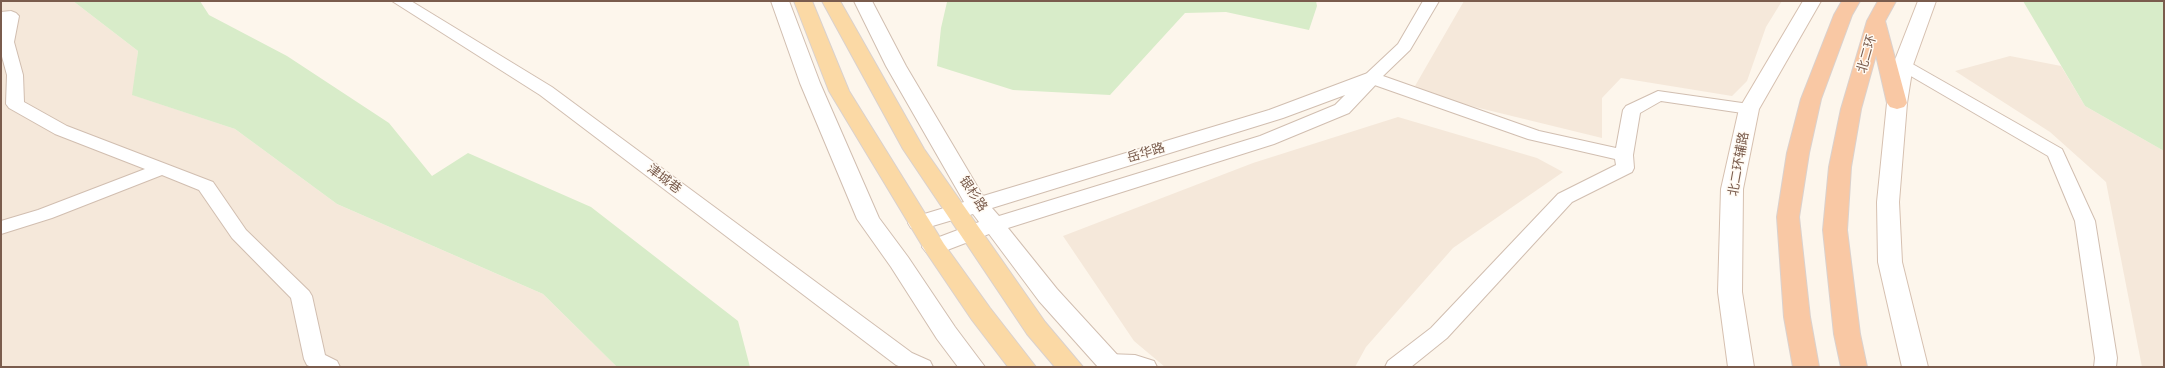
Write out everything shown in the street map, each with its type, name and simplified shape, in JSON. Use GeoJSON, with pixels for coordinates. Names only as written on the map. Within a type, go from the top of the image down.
{"type":"FeatureCollection","features":[{"type":"Feature","properties":{"kind":"highway"},"geometry":{"type":"LineString","coordinates":[[1806,367],[1797,317],[1788,217],[1798,153],[1811,99],[1843,15],[1850,1]]}},
{"type":"Feature","properties":{"kind":"highway","name":"北二环"},"geometry":{"type":"LineString","coordinates":[[1854,367],[1847,334],[1835,230],[1840,167],[1851,109],[1876,21],[1887,1]]}},
{"type":"Feature","properties":{"kind":"highway"},"geometry":{"type":"LineString","coordinates":[[1876,21],[1897,103]]}},
{"type":"Feature","properties":{"kind":"main road"},"geometry":{"type":"LineString","coordinates":[[803,1],[839,92],[934,247],[981,314],[1023,367]]}},
{"type":"Feature","properties":{"kind":"main road","name":"银杉路"},"geometry":{"type":"LineString","coordinates":[[831,1],[914,149],[1036,328],[1070,367]]}},
{"type":"Feature","properties":{"kind":"street","name":"津城巷"},"geometry":{"type":"LineString","coordinates":[[400,1],[546,91],[904,359],[922,367]]}},
{"type":"Feature","properties":{"kind":"street"},"geometry":{"type":"LineString","coordinates":[[780,1],[810,83],[868,219],[900,262],[946,333],[972,367]]}},
{"type":"Feature","properties":{"kind":"street","name":"银杉路"},"geometry":{"type":"LineString","coordinates":[[864,1],[896,66],[977,204],[995,225],[1048,295],[1111,364]]}},
{"type":"Feature","properties":{"kind":"street","name":"岳华路"},"geometry":{"type":"LineString","coordinates":[[934,247],[972,232],[1267,140],[1342,109],[1404,47],[1432,1]]}},
{"type":"Feature","properties":{"kind":"street","name":"北二环辅路"},"geometry":{"type":"LineString","coordinates":[[1741,367],[1730,292],[1732,189],[1749,109],[1812,1]]}},
{"type":"Feature","properties":{"kind":"street"},"geometry":{"type":"LineString","coordinates":[[1915,367],[1890,262],[1888,202],[1897,103],[1903,65],[1927,1]]}},
{"type":"Feature","properties":{"kind":"street"},"geometry":{"type":"LineString","coordinates":[[1,17],[11,16],[6,42],[15,75],[15,104],[61,130],[206,186],[239,234],[301,296],[315,358],[328,367]]}},
{"type":"Feature","properties":{"kind":"street"},"geometry":{"type":"LineString","coordinates":[[1903,65],[2056,153],[2085,221],[2106,358],[2105,367]]}},
{"type":"Feature","properties":{"kind":"street"},"geometry":{"type":"LineString","coordinates":[[1372,78],[1534,135],[1624,155]]}},
{"type":"Feature","properties":{"kind":"street","name":"岳华路"},"geometry":{"type":"LineString","coordinates":[[919,223],[977,204],[1276,114],[1372,78]]}},
{"type":"Feature","properties":{"kind":"street"},"geometry":{"type":"LineString","coordinates":[[1396,367],[1439,332],[1565,198],[1625,168],[1624,155],[1632,110],[1658,96],[1749,109]]}},
{"type":"Feature","properties":{"kind":"street"},"geometry":{"type":"LineString","coordinates":[[1,228],[45,214],[161,169]]}},
{"type":"Feature","properties":{"kind":"street"},"geometry":{"type":"LineString","coordinates":[[1111,364],[1135,363],[1146,367]]}},
{"type":"Feature","properties":{"kind":"shaded area"},"geometry":{"type":"Polygon","coordinates":[[[1,1],[73,1],[138,51],[133,95],[235,129],[337,204],[543,294],[617,367],[1,367],[1,1]]]}},
{"type":"Feature","properties":{"kind":"shaded area"},"geometry":{"type":"Polygon","coordinates":[[[1464,1],[1782,1],[1766,27],[1747,81],[1732,96],[1621,78],[1602,98],[1602,138],[1430,96],[1415,86],[1464,1]]]}},
{"type":"Feature","properties":{"kind":"shaded area"},"geometry":{"type":"Polygon","coordinates":[[[2010,56],[2061,66],[2085,106],[2164,151],[2164,367],[2142,367],[2106,182],[2050,132],[1955,71],[2010,56]]]}},
{"type":"Feature","properties":{"kind":"shaded area"},"geometry":{"type":"Polygon","coordinates":[[[1398,117],[1537,158],[1563,172],[1453,248],[1366,347],[1355,367],[1165,367],[1134,341],[1063,236],[1253,163],[1398,117]]]}},
{"type":"Feature","properties":{"kind":"green space"},"geometry":{"type":"Polygon","coordinates":[[[73,1],[200,1],[209,15],[287,56],[389,123],[432,176],[468,153],[591,207],[738,321],[750,367],[617,367],[543,294],[337,204],[235,129],[132,95],[138,51],[73,1]]]}},
{"type":"Feature","properties":{"kind":"green space"},"geometry":{"type":"Polygon","coordinates":[[[944,1],[1316,1],[1317,6],[1309,30],[1226,12],[1185,13],[1110,95],[1013,90],[937,66],[941,28],[947,2],[944,1]]]}},
{"type":"Feature","properties":{"kind":"green space"},"geometry":{"type":"Polygon","coordinates":[[[2023,1],[2164,1],[2164,151],[2085,106],[2023,1]]]}}]}
